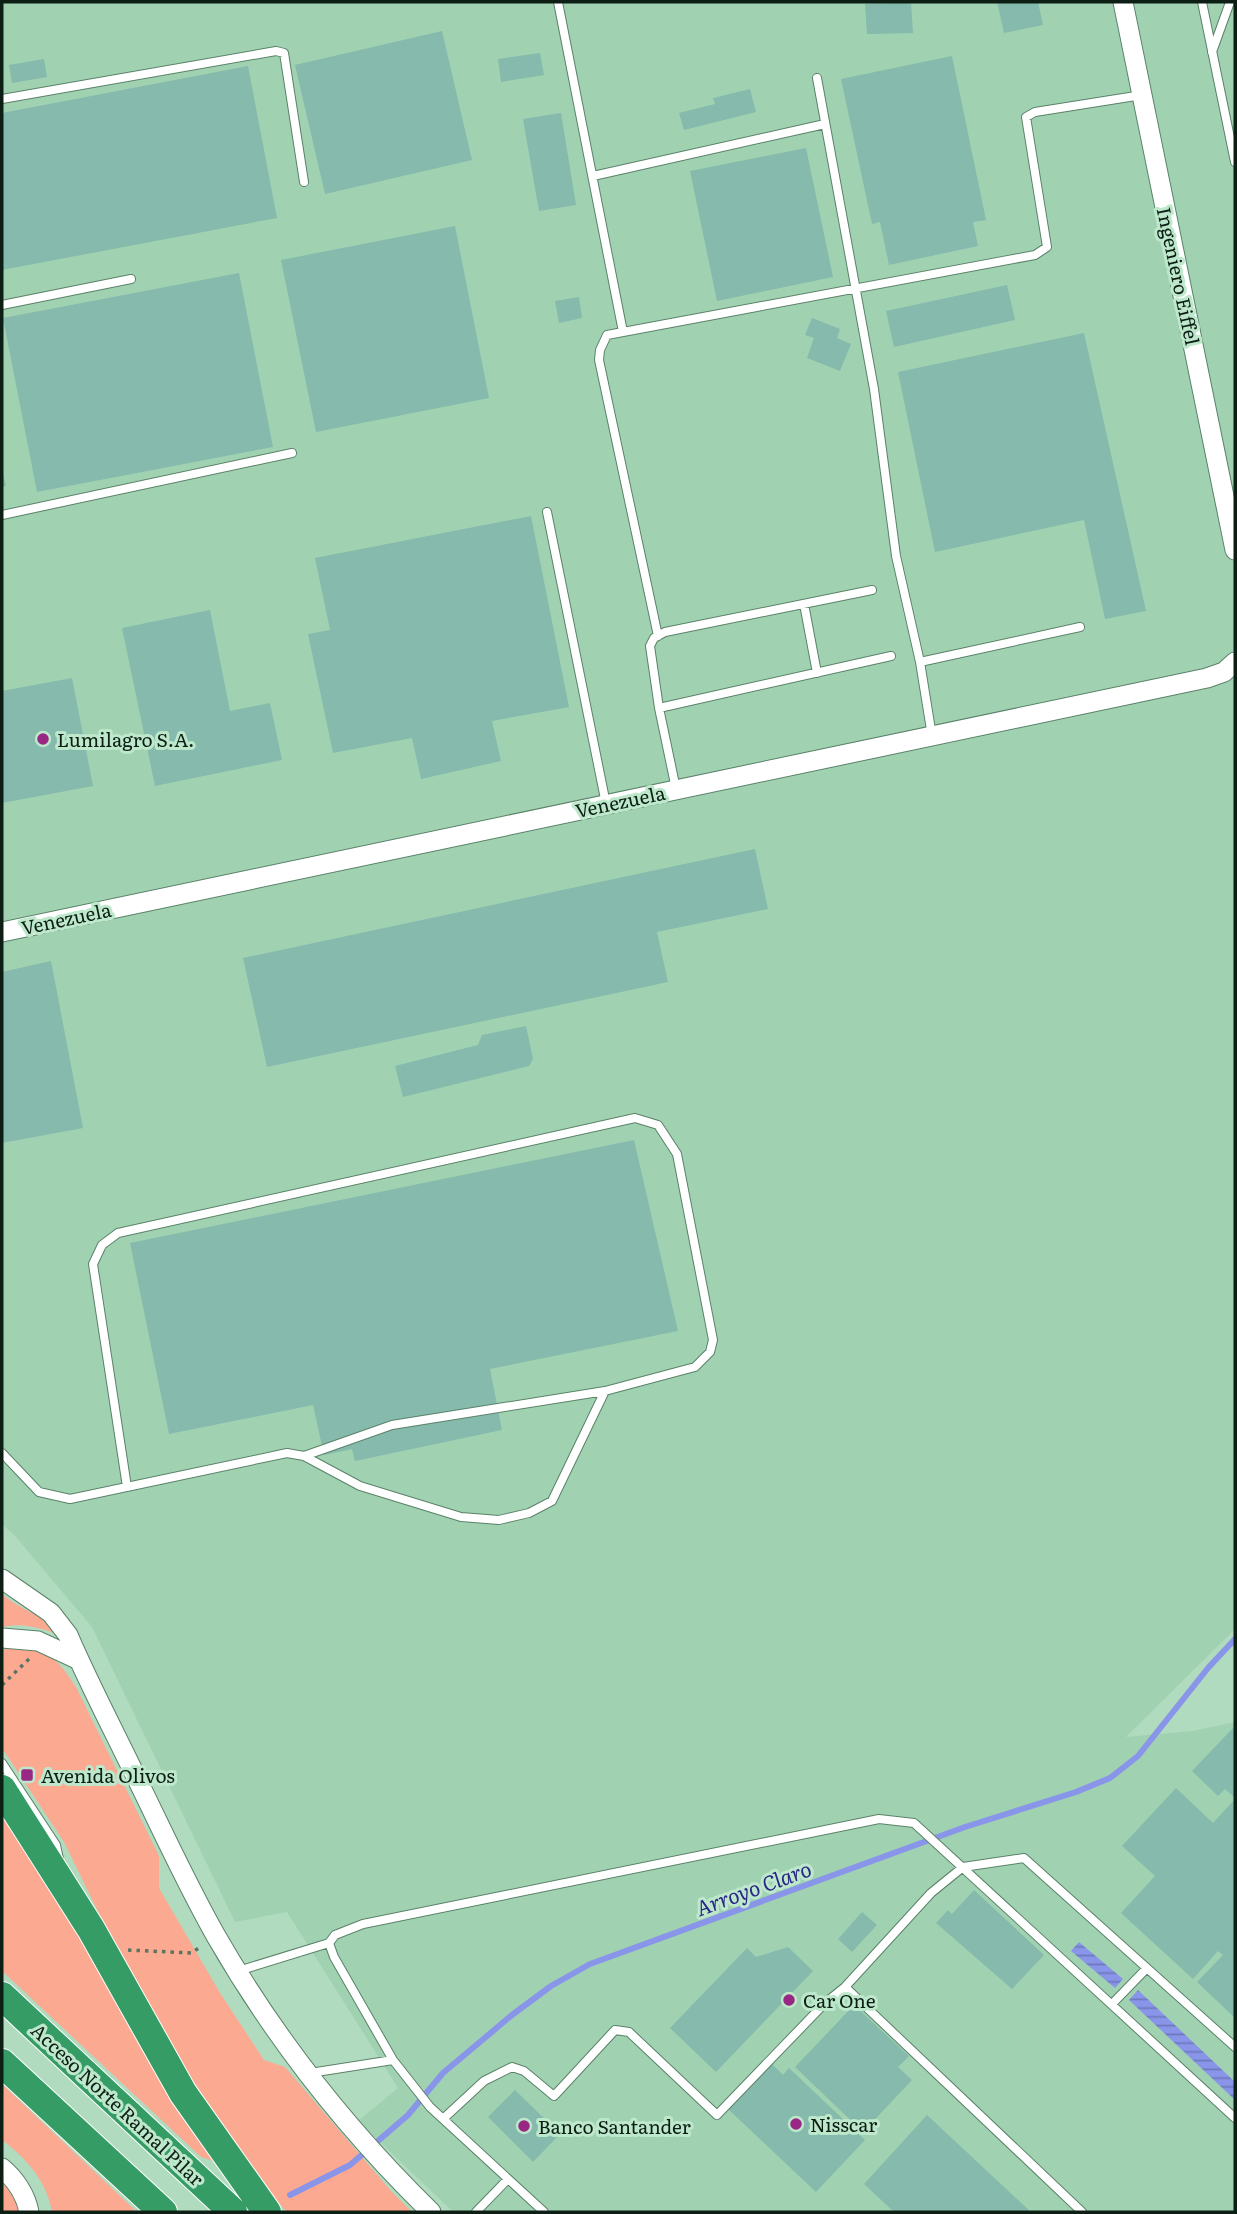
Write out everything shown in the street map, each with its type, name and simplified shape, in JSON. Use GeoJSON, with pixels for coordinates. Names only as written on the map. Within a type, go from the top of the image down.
{"type":"FeatureCollection","features":[{"type":"Feature","properties":{"kind":"highway"},"geometry":{"type":"LineString","coordinates":[[2,1788],[91,1928],[183,2093],[267,2212]]}},
{"type":"Feature","properties":{"kind":"highway","name":"Acceso Norte Ramal Pilar"},"geometry":{"type":"LineString","coordinates":[[2,1996],[233,2212]]}},
{"type":"Feature","properties":{"kind":"highway"},"geometry":{"type":"LineString","coordinates":[[2,2063],[163,2212]]}},
{"type":"Feature","properties":{"kind":"street","name":"Ingeniero Eiffel"},"geometry":{"type":"LineString","coordinates":[[1123,2],[1235,550]]}},
{"type":"Feature","properties":{"kind":"street","name":"Venezuela"},"geometry":{"type":"LineString","coordinates":[[2,932],[1207,678],[1224,672],[1235,662]]}},
{"type":"Feature","properties":{"kind":"street"},"geometry":{"type":"LineString","coordinates":[[2,1579],[60,1622],[216,1937],[279,2033],[343,2118],[431,2212]]}},
{"type":"Feature","properties":{"kind":"street"},"geometry":{"type":"LineString","coordinates":[[2,1638],[38,1641],[79,1660]]}},
{"type":"Feature","properties":{"kind":"street"},"geometry":{"type":"LineString","coordinates":[[2,2168],[11,2176],[28,2203],[29,2212]]}},
{"type":"Feature","properties":{"kind":"lane"},"geometry":{"type":"LineString","coordinates":[[558,2],[623,332]]}},
{"type":"Feature","properties":{"kind":"lane"},"geometry":{"type":"LineString","coordinates":[[1202,2],[1235,162]]}},
{"type":"Feature","properties":{"kind":"lane"},"geometry":{"type":"LineString","coordinates":[[1212,52],[1230,2]]}},
{"type":"Feature","properties":{"kind":"lane"},"geometry":{"type":"LineString","coordinates":[[2,99],[276,51],[284,53],[304,182]]}},
{"type":"Feature","properties":{"kind":"lane"},"geometry":{"type":"LineString","coordinates":[[817,78],[874,389],[896,556],[920,662],[932,736]]}},
{"type":"Feature","properties":{"kind":"lane"},"geometry":{"type":"LineString","coordinates":[[658,636],[599,360],[607,335],[1035,254],[1047,247],[1026,117],[1035,112],[1142,95]]}},
{"type":"Feature","properties":{"kind":"lane"},"geometry":{"type":"LineString","coordinates":[[593,176],[825,124]]}},
{"type":"Feature","properties":{"kind":"lane"},"geometry":{"type":"LineString","coordinates":[[2,305],[131,279]]}},
{"type":"Feature","properties":{"kind":"lane"},"geometry":{"type":"LineString","coordinates":[[2,515],[292,453]]}},
{"type":"Feature","properties":{"kind":"lane"},"geometry":{"type":"LineString","coordinates":[[547,512],[606,804]]}},
{"type":"Feature","properties":{"kind":"lane"},"geometry":{"type":"LineString","coordinates":[[676,789],[659,709],[650,646],[654,638],[665,632],[872,590]]}},
{"type":"Feature","properties":{"kind":"lane"},"geometry":{"type":"LineString","coordinates":[[804,604],[817,673]]}},
{"type":"Feature","properties":{"kind":"lane"},"geometry":{"type":"LineString","coordinates":[[920,662],[1080,627]]}},
{"type":"Feature","properties":{"kind":"lane"},"geometry":{"type":"LineString","coordinates":[[659,709],[891,656]]}},
{"type":"Feature","properties":{"kind":"lane"},"geometry":{"type":"LineString","coordinates":[[127,1487],[93,1264],[102,1245],[118,1233],[635,1118],[658,1125],[677,1154],[713,1340],[709,1352],[695,1367],[605,1391],[392,1425],[304,1456]]}},
{"type":"Feature","properties":{"kind":"lane"},"geometry":{"type":"LineString","coordinates":[[2,1452],[39,1492],[70,1499],[287,1452],[304,1456],[360,1486],[461,1517],[499,1520],[529,1513],[552,1501],[605,1391]]}},
{"type":"Feature","properties":{"kind":"lane"},"geometry":{"type":"LineString","coordinates":[[2,1763],[56,1845],[65,1889]]}},
{"type":"Feature","properties":{"kind":"lane"},"geometry":{"type":"LineString","coordinates":[[238,1971],[329,1943],[335,1935],[363,1924],[879,1819],[914,1824],[1235,2118]]}},
{"type":"Feature","properties":{"kind":"lane"},"geometry":{"type":"LineString","coordinates":[[443,2119],[484,2081],[512,2067],[524,2071],[555,2096],[615,2030],[629,2032],[716,2115],[825,2003],[845,1987],[931,1893],[961,1865],[1024,1858],[1235,2047]]}},
{"type":"Feature","properties":{"kind":"lane"},"geometry":{"type":"LineString","coordinates":[[329,1943],[348,1982],[402,2073],[430,2107],[544,2212]]}},
{"type":"Feature","properties":{"kind":"lane"},"geometry":{"type":"LineString","coordinates":[[1112,2004],[1147,1968]]}},
{"type":"Feature","properties":{"kind":"lane"},"geometry":{"type":"LineString","coordinates":[[845,1987],[1082,2212]]}},
{"type":"Feature","properties":{"kind":"lane"},"geometry":{"type":"LineString","coordinates":[[309,2074],[393,2060]]}},
{"type":"Feature","properties":{"kind":"lane"},"geometry":{"type":"LineString","coordinates":[[476,2212],[508,2179]]}},
{"type":"Feature","properties":{"kind":"path"},"geometry":{"type":"LineString","coordinates":[[2,1685],[33,1655]]}},
{"type":"Feature","properties":{"kind":"path"},"geometry":{"type":"LineString","coordinates":[[128,1950],[191,1953],[216,1937]]}},
{"type":"Feature","properties":{"kind":"shaded area"},"geometry":{"type":"Polygon","coordinates":[[[2,2],[1235,2],[1235,1629],[1126,1737],[1193,1731],[1235,1722],[1235,2212],[453,2212],[358,2121],[398,2088],[287,1912],[235,1922],[92,1627],[2,1524],[2,2]]]}},
{"type":"Feature","properties":{"kind":"shaded area"},"geometry":{"type":"Polygon","coordinates":[[[2,1594],[52,1627],[58,1634],[23,1625],[2,1627],[2,1594]]]}},
{"type":"Feature","properties":{"kind":"shaded area"},"geometry":{"type":"Polygon","coordinates":[[[25,1645],[55,1660],[76,1687],[159,1856],[159,1888],[220,1993],[264,2060],[285,2067],[412,2212],[287,2212],[218,2127],[103,1922],[64,1842],[2,1748],[2,1650],[25,1645]]]}},
{"type":"Feature","properties":{"kind":"shaded area"},"geometry":{"type":"Polygon","coordinates":[[[4,1803],[216,2162],[201,2157],[2,1971],[4,1803]]]}},
{"type":"Feature","properties":{"kind":"shaded area"},"geometry":{"type":"Polygon","coordinates":[[[2,2084],[137,2212],[52,2212],[45,2190],[34,2171],[2,2140],[2,2084]]]}},
{"type":"Feature","properties":{"kind":"shaded area"},"geometry":{"type":"Polygon","coordinates":[[[2,2177],[24,2212],[2,2212],[2,2177]]]}},
{"type":"Feature","properties":{"kind":"water"},"geometry":{"type":"Polygon","coordinates":[[[1079,1942],[1123,1979],[1115,1988],[1071,1951],[1079,1942]]]}},
{"type":"Feature","properties":{"kind":"water"},"geometry":{"type":"Polygon","coordinates":[[[1138,1990],[1235,2082],[1235,2100],[1129,2000],[1138,1990]]]}},
{"type":"Feature","properties":{"kind":"building"},"geometry":{"type":"Polygon","coordinates":[[[911,2],[913,33],[867,34],[865,4],[911,2]]]}},
{"type":"Feature","properties":{"kind":"building"},"geometry":{"type":"Polygon","coordinates":[[[997,2],[1038,2],[1043,25],[1004,33],[997,2]]]}},
{"type":"Feature","properties":{"kind":"building"},"geometry":{"type":"Polygon","coordinates":[[[442,31],[472,160],[325,194],[295,65],[442,31]]]}},
{"type":"Feature","properties":{"kind":"building"},"geometry":{"type":"Polygon","coordinates":[[[540,53],[544,75],[501,82],[498,59],[540,53]]]}},
{"type":"Feature","properties":{"kind":"building"},"geometry":{"type":"Polygon","coordinates":[[[952,56],[986,220],[973,222],[978,246],[889,265],[880,222],[872,224],[841,79],[952,56]]]}},
{"type":"Feature","properties":{"kind":"building"},"geometry":{"type":"Polygon","coordinates":[[[44,59],[47,77],[12,83],[9,65],[44,59]]]}},
{"type":"Feature","properties":{"kind":"building"},"geometry":{"type":"Polygon","coordinates":[[[248,66],[277,218],[2,270],[2,113],[248,66]]]}},
{"type":"Feature","properties":{"kind":"building"},"geometry":{"type":"Polygon","coordinates":[[[750,89],[756,112],[684,130],[679,113],[715,104],[713,98],[750,89]]]}},
{"type":"Feature","properties":{"kind":"building"},"geometry":{"type":"Polygon","coordinates":[[[561,113],[576,205],[539,211],[523,119],[561,113]]]}},
{"type":"Feature","properties":{"kind":"building"},"geometry":{"type":"Polygon","coordinates":[[[806,148],[833,277],[717,301],[690,171],[806,148]]]}},
{"type":"Feature","properties":{"kind":"building"},"geometry":{"type":"Polygon","coordinates":[[[455,226],[489,398],[316,432],[281,260],[455,226]]]}},
{"type":"Feature","properties":{"kind":"building"},"geometry":{"type":"Polygon","coordinates":[[[239,273],[273,447],[37,492],[3,318],[239,273]]]}},
{"type":"Feature","properties":{"kind":"building"},"geometry":{"type":"Polygon","coordinates":[[[1007,285],[1015,320],[894,347],[886,311],[1007,285]]]}},
{"type":"Feature","properties":{"kind":"building"},"geometry":{"type":"Polygon","coordinates":[[[579,297],[582,318],[559,323],[555,301],[579,297]]]}},
{"type":"Feature","properties":{"kind":"building"},"geometry":{"type":"Polygon","coordinates":[[[812,318],[840,329],[837,338],[851,344],[840,371],[807,358],[814,338],[805,335],[812,318]]]}},
{"type":"Feature","properties":{"kind":"building"},"geometry":{"type":"Polygon","coordinates":[[[1084,333],[1146,611],[1105,619],[1084,520],[935,552],[898,372],[1084,333]]]}},
{"type":"Feature","properties":{"kind":"building"},"geometry":{"type":"Polygon","coordinates":[[[2,469],[6,486],[2,487],[2,469]]]}},
{"type":"Feature","properties":{"kind":"building"},"geometry":{"type":"Polygon","coordinates":[[[531,516],[569,707],[492,721],[501,761],[421,779],[412,738],[333,753],[308,634],[330,630],[315,558],[531,516]]]}},
{"type":"Feature","properties":{"kind":"building"},"geometry":{"type":"Polygon","coordinates":[[[210,610],[230,711],[270,703],[282,760],[155,786],[122,628],[210,610]]]}},
{"type":"Feature","properties":{"kind":"building","name":"Lumilagro S.A."},"geometry":{"type":"Polygon","coordinates":[[[72,678],[93,786],[2,803],[2,691],[72,678]]]}},
{"type":"Feature","properties":{"kind":"building"},"geometry":{"type":"Polygon","coordinates":[[[755,849],[768,909],[657,932],[668,982],[267,1067],[243,958],[755,849]]]}},
{"type":"Feature","properties":{"kind":"building"},"geometry":{"type":"Polygon","coordinates":[[[51,961],[83,1128],[2,1143],[2,972],[51,961]]]}},
{"type":"Feature","properties":{"kind":"building"},"geometry":{"type":"Polygon","coordinates":[[[526,1026],[533,1059],[529,1066],[403,1097],[395,1066],[478,1045],[482,1035],[526,1026]]]}},
{"type":"Feature","properties":{"kind":"building"},"geometry":{"type":"Polygon","coordinates":[[[634,1140],[678,1331],[490,1369],[502,1430],[355,1461],[352,1449],[324,1455],[313,1405],[169,1434],[130,1243],[634,1140]]]}},
{"type":"Feature","properties":{"kind":"building"},"geometry":{"type":"Polygon","coordinates":[[[1233,1728],[1235,1798],[1225,1789],[1218,1796],[1192,1771],[1233,1728]]]}},
{"type":"Feature","properties":{"kind":"building"},"geometry":{"type":"Polygon","coordinates":[[[1176,1788],[1213,1823],[1235,1799],[1235,2018],[1197,1982],[1223,1955],[1218,1951],[1193,1979],[1121,1913],[1155,1876],[1122,1846],[1176,1788]]]}},
{"type":"Feature","properties":{"kind":"building"},"geometry":{"type":"Polygon","coordinates":[[[974,1890],[1044,1955],[1012,1989],[936,1923],[948,1910],[952,1914],[974,1890]]]}},
{"type":"Feature","properties":{"kind":"building"},"geometry":{"type":"Polygon","coordinates":[[[862,1912],[877,1925],[852,1952],[838,1939],[862,1912]]]}},
{"type":"Feature","properties":{"kind":"building"},"geometry":{"type":"Polygon","coordinates":[[[788,1947],[813,1971],[716,2072],[670,2028],[747,1948],[756,1957],[788,1947]]]}},
{"type":"Feature","properties":{"kind":"building"},"geometry":{"type":"Polygon","coordinates":[[[854,2005],[909,2056],[898,2067],[912,2080],[863,2132],[795,2067],[854,2005]]]}},
{"type":"Feature","properties":{"kind":"building","name":"Nisscar"},"geometry":{"type":"Polygon","coordinates":[[[770,2062],[783,2075],[789,2068],[865,2140],[816,2192],[727,2108],[770,2062]]]}},
{"type":"Feature","properties":{"kind":"building","name":"Banco Santander"},"geometry":{"type":"Polygon","coordinates":[[[515,2090],[560,2134],[533,2162],[488,2117],[515,2090]]]}},
{"type":"Feature","properties":{"kind":"building"},"geometry":{"type":"Polygon","coordinates":[[[927,2115],[1031,2212],[894,2212],[864,2184],[927,2115]]]}},
{"type":"Feature","properties":{"kind":"waterway","name":"Arroyo Claro"},"geometry":{"type":"LineString","coordinates":[[290,2195],[350,2165],[408,2115],[443,2073],[512,2015],[551,1986],[590,1964],[965,1827],[1076,1792],[1110,1778],[1138,1756],[1208,1668],[1235,1639]]}},
{"type":"Feature","properties":{"kind":"place","name":"Lumilagro S.A."},"geometry":{"type":"Point","coordinates":[43,739]}},
{"type":"Feature","properties":{"kind":"place","name":"Avenida Olivos"},"geometry":{"type":"Point","coordinates":[27,1775]}},
{"type":"Feature","properties":{"kind":"place","name":"Car One"},"geometry":{"type":"Point","coordinates":[789,2000]}},
{"type":"Feature","properties":{"kind":"place","name":"Nisscar"},"geometry":{"type":"Point","coordinates":[796,2124]}},
{"type":"Feature","properties":{"kind":"place","name":"Banco Santander"},"geometry":{"type":"Point","coordinates":[524,2126]}}]}
